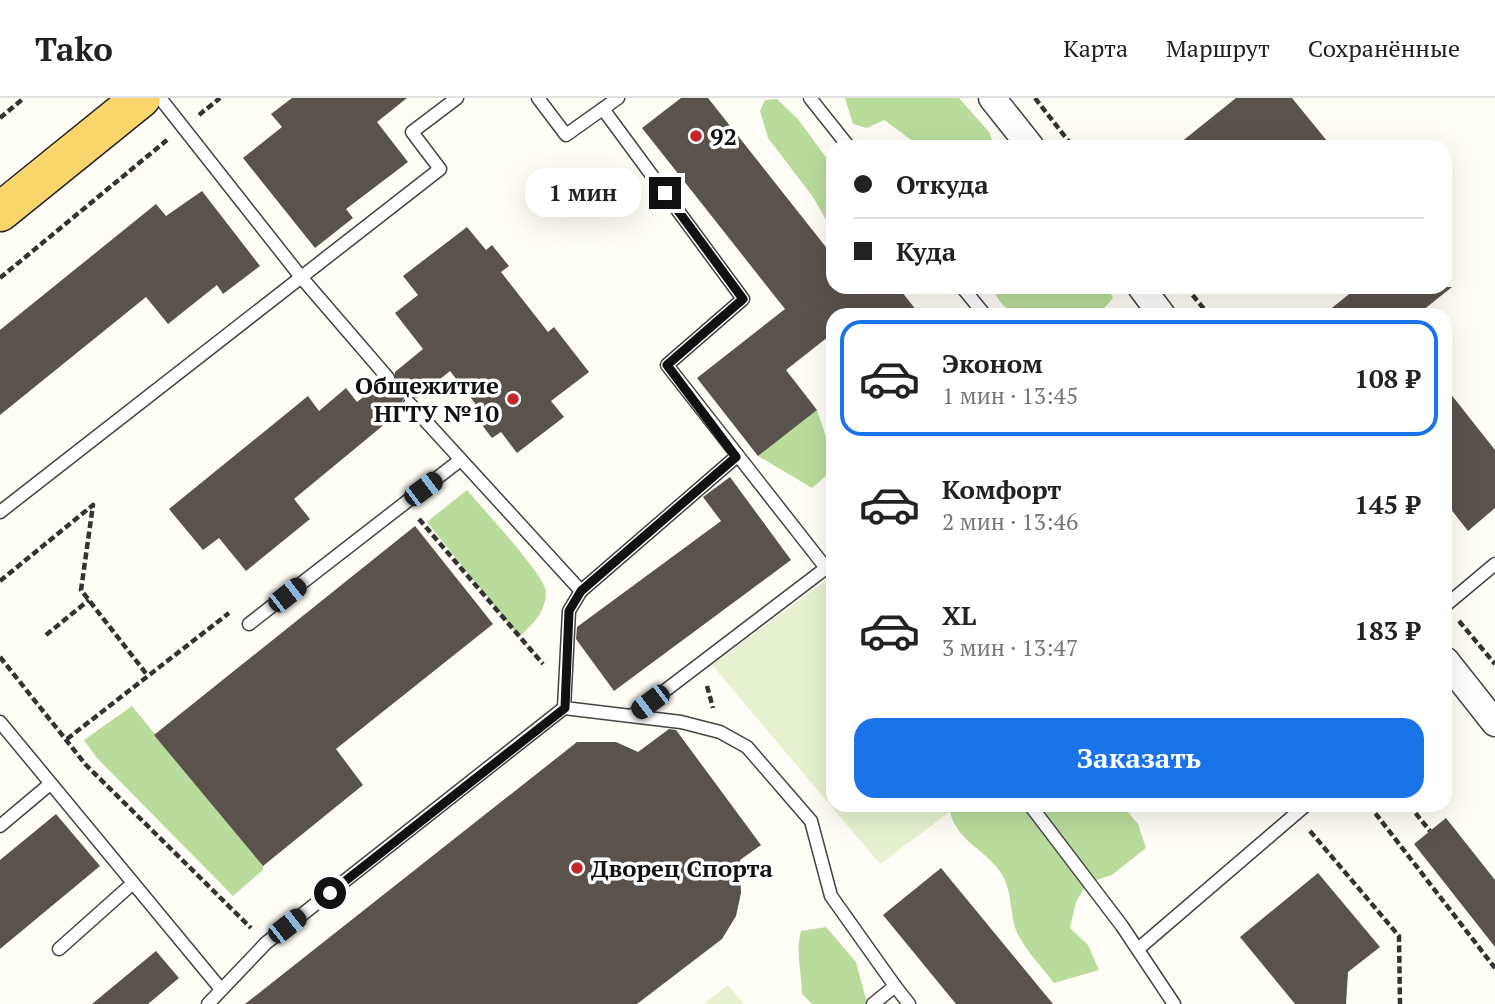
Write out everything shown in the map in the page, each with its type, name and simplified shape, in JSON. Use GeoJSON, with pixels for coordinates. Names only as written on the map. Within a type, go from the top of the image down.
{"type":"FeatureCollection","features":[{"type":"Feature","properties":{"kind":"main road"},"geometry":{"type":"LineString","coordinates":[[0,212],[141,98]]}},
{"type":"Feature","properties":{"kind":"street"},"geometry":{"type":"LineString","coordinates":[[992,98],[1025,140]]}},
{"type":"Feature","properties":{"kind":"street"},"geometry":{"type":"LineString","coordinates":[[1452,679],[1495,723]]}},
{"type":"Feature","properties":{"kind":"lane"},"geometry":{"type":"LineString","coordinates":[[160,98],[301,277],[388,378]]}},
{"type":"Feature","properties":{"kind":"lane"},"geometry":{"type":"LineString","coordinates":[[0,512],[440,169],[412,132],[457,98]]}},
{"type":"Feature","properties":{"kind":"lane"},"geometry":{"type":"LineString","coordinates":[[538,98],[566,135],[618,98]]}},
{"type":"Feature","properties":{"kind":"lane"},"geometry":{"type":"LineString","coordinates":[[810,98],[843,140]]}},
{"type":"Feature","properties":{"kind":"lane"},"geometry":{"type":"LineString","coordinates":[[603,109],[743,299],[667,365],[736,457],[826,564]]}},
{"type":"Feature","properties":{"kind":"lane"},"geometry":{"type":"LineString","coordinates":[[968,294],[979,308]]}},
{"type":"Feature","properties":{"kind":"lane"},"geometry":{"type":"LineString","coordinates":[[410,404],[459,461],[581,591]]}},
{"type":"Feature","properties":{"kind":"lane"},"geometry":{"type":"LineString","coordinates":[[565,708],[569,611],[581,591],[736,457]]}},
{"type":"Feature","properties":{"kind":"lane"},"geometry":{"type":"LineString","coordinates":[[249,624],[459,461]]}},
{"type":"Feature","properties":{"kind":"lane"},"geometry":{"type":"LineString","coordinates":[[1452,600],[1495,564]]}},
{"type":"Feature","properties":{"kind":"lane"},"geometry":{"type":"LineString","coordinates":[[633,715],[826,572]]}},
{"type":"Feature","properties":{"kind":"lane"},"geometry":{"type":"LineString","coordinates":[[208,1004],[220,988],[266,943],[565,708],[633,715],[720,732],[747,747],[811,821],[831,895],[909,1004]]}},
{"type":"Feature","properties":{"kind":"lane"},"geometry":{"type":"LineString","coordinates":[[0,722],[220,988]]}},
{"type":"Feature","properties":{"kind":"lane"},"geometry":{"type":"LineString","coordinates":[[0,826],[50,784]]}},
{"type":"Feature","properties":{"kind":"lane"},"geometry":{"type":"LineString","coordinates":[[1035,812],[1138,949],[1174,1004]]}},
{"type":"Feature","properties":{"kind":"lane"},"geometry":{"type":"LineString","coordinates":[[1138,949],[1298,812]]}},
{"type":"Feature","properties":{"kind":"lane"},"geometry":{"type":"LineString","coordinates":[[59,949],[132,884]]}},
{"type":"Feature","properties":{"kind":"lane"},"geometry":{"type":"LineString","coordinates":[[873,1004],[895,986]]}},
{"type":"Feature","properties":{"kind":"path"},"geometry":{"type":"LineString","coordinates":[[0,118],[24,98]]}},
{"type":"Feature","properties":{"kind":"path"},"geometry":{"type":"LineString","coordinates":[[0,278],[220,98]]}},
{"type":"Feature","properties":{"kind":"path"},"geometry":{"type":"LineString","coordinates":[[1035,98],[1068,140]]}},
{"type":"Feature","properties":{"kind":"path"},"geometry":{"type":"LineString","coordinates":[[1192,294],[1203,308]]}},
{"type":"Feature","properties":{"kind":"path"},"geometry":{"type":"LineString","coordinates":[[405,503],[564,688]]}},
{"type":"Feature","properties":{"kind":"path"},"geometry":{"type":"LineString","coordinates":[[0,581],[93,505],[81,590],[148,676]]}},
{"type":"Feature","properties":{"kind":"path"},"geometry":{"type":"LineString","coordinates":[[46,635],[89,600]]}},
{"type":"Feature","properties":{"kind":"path"},"geometry":{"type":"LineString","coordinates":[[67,739],[233,610],[249,624]]}},
{"type":"Feature","properties":{"kind":"path"},"geometry":{"type":"LineString","coordinates":[[1452,612],[1495,664]]}},
{"type":"Feature","properties":{"kind":"path"},"geometry":{"type":"LineString","coordinates":[[0,657],[86,765],[266,943]]}},
{"type":"Feature","properties":{"kind":"path"},"geometry":{"type":"LineString","coordinates":[[701,663],[720,732]]}},
{"type":"Feature","properties":{"kind":"path"},"geometry":{"type":"LineString","coordinates":[[1303,812],[1399,936],[1400,1004]]}},
{"type":"Feature","properties":{"kind":"path"},"geometry":{"type":"LineString","coordinates":[[1374,812],[1495,968]]}},
{"type":"Feature","properties":{"kind":"path"},"geometry":{"type":"LineString","coordinates":[[1415,812],[1430,831]]}},
{"type":"Feature","properties":{"kind":"green space"},"geometry":{"type":"Polygon","coordinates":[[[845,98],[959,98],[989,132],[992,140],[911,140],[884,120],[867,128],[853,124],[845,98]]]}},
{"type":"Feature","properties":{"kind":"green space"},"geometry":{"type":"Polygon","coordinates":[[[777,99],[798,119],[826,157],[826,220],[813,197],[768,138],[760,111],[765,100],[777,99]]]}},
{"type":"Feature","properties":{"kind":"green space"},"geometry":{"type":"Polygon","coordinates":[[[995,294],[1111,294],[1113,298],[1104,308],[1006,308],[995,294]]]}},
{"type":"Feature","properties":{"kind":"green space"},"geometry":{"type":"Polygon","coordinates":[[[817,410],[826,437],[826,476],[812,488],[758,456],[817,410]]]}},
{"type":"Feature","properties":{"kind":"green space"},"geometry":{"type":"Polygon","coordinates":[[[467,490],[525,557],[546,592],[541,612],[519,637],[427,522],[467,490]]]}},
{"type":"Feature","properties":{"kind":"green space"},"geometry":{"type":"Polygon","coordinates":[[[826,580],[826,800],[712,665],[826,580]]]}},
{"type":"Feature","properties":{"kind":"green space"},"geometry":{"type":"Polygon","coordinates":[[[132,706],[263,866],[263,870],[233,896],[96,757],[84,740],[132,706]]]}},
{"type":"Feature","properties":{"kind":"green space"},"geometry":{"type":"Polygon","coordinates":[[[836,812],[950,812],[880,864],[836,812]]]}},
{"type":"Feature","properties":{"kind":"green space"},"geometry":{"type":"Polygon","coordinates":[[[950,812],[1128,812],[1138,824],[1146,848],[1112,875],[1087,883],[1076,902],[1070,928],[1088,945],[1099,970],[1054,983],[1019,937],[1003,876],[992,862],[964,837],[953,822],[950,812]]]}},
{"type":"Feature","properties":{"kind":"green space"},"geometry":{"type":"Polygon","coordinates":[[[826,927],[856,962],[866,999],[891,1004],[812,1004],[802,994],[799,954],[801,931],[826,927]]]}},
{"type":"Feature","properties":{"kind":"green space"},"geometry":{"type":"Polygon","coordinates":[[[728,985],[744,1004],[704,1004],[728,985]]]}},
{"type":"Feature","properties":{"kind":"building"},"geometry":{"type":"Polygon","coordinates":[[[292,98],[407,98],[377,122],[408,162],[346,209],[353,218],[315,248],[243,158],[282,127],[271,114],[292,98]]]}},
{"type":"Feature","properties":{"kind":"building"},"geometry":{"type":"Polygon","coordinates":[[[681,98],[708,98],[826,247],[826,294],[904,294],[914,308],[826,308],[826,339],[786,370],[817,410],[758,456],[697,378],[785,309],[642,128],[681,98]]]}},
{"type":"Feature","properties":{"kind":"building"},"geometry":{"type":"Polygon","coordinates":[[[1236,98],[1292,98],[1326,140],[1184,140],[1236,98]]]}},
{"type":"Feature","properties":{"kind":"building"},"geometry":{"type":"Polygon","coordinates":[[[202,191],[260,266],[223,294],[217,285],[168,324],[146,297],[0,415],[0,330],[156,204],[166,216],[202,191]]]}},
{"type":"Feature","properties":{"kind":"building","name":"Общежитие НГТУ №10"},"geometry":{"type":"Polygon","coordinates":[[[467,227],[486,250],[492,245],[509,266],[501,272],[548,332],[554,327],[589,372],[551,401],[564,417],[517,453],[501,432],[492,438],[475,416],[481,411],[450,371],[417,398],[405,397],[402,402],[403,409],[294,499],[310,519],[246,571],[219,538],[203,550],[169,509],[308,396],[319,411],[346,388],[357,402],[381,383],[389,387],[394,384],[395,372],[423,349],[395,313],[418,295],[403,276],[467,227]]]}},
{"type":"Feature","properties":{"kind":"building"},"geometry":{"type":"Polygon","coordinates":[[[1349,294],[1443,294],[1426,308],[1332,308],[1349,294]]]}},
{"type":"Feature","properties":{"kind":"building"},"geometry":{"type":"Polygon","coordinates":[[[1452,396],[1495,450],[1495,508],[1468,531],[1452,511],[1452,396]]]}},
{"type":"Feature","properties":{"kind":"building"},"geometry":{"type":"Polygon","coordinates":[[[730,477],[791,560],[614,691],[576,639],[577,627],[721,521],[703,497],[730,477]]]}},
{"type":"Feature","properties":{"kind":"building"},"geometry":{"type":"Polygon","coordinates":[[[415,526],[493,624],[336,749],[363,785],[263,866],[154,735],[415,526]]]}},
{"type":"Feature","properties":{"kind":"building","name":"Дворец Спорта"},"geometry":{"type":"Polygon","coordinates":[[[669,729],[676,730],[761,845],[740,860],[741,893],[736,916],[722,939],[637,1004],[245,1004],[577,742],[616,742],[638,752],[669,729]]]}},
{"type":"Feature","properties":{"kind":"building"},"geometry":{"type":"Polygon","coordinates":[[[56,814],[100,866],[0,949],[0,860],[56,814]]]}},
{"type":"Feature","properties":{"kind":"building"},"geometry":{"type":"Polygon","coordinates":[[[1446,818],[1495,880],[1495,947],[1414,844],[1446,818]]]}},
{"type":"Feature","properties":{"kind":"building"},"geometry":{"type":"Polygon","coordinates":[[[941,868],[1053,1004],[956,1004],[883,915],[941,868]]]}},
{"type":"Feature","properties":{"kind":"building"},"geometry":{"type":"Polygon","coordinates":[[[1318,873],[1380,947],[1348,972],[1346,1004],[1295,1004],[1240,937],[1318,873]]]}},
{"type":"Feature","properties":{"kind":"building"},"geometry":{"type":"Polygon","coordinates":[[[156,951],[179,978],[148,1004],[92,1004],[156,951]]]}},
{"type":"Feature","properties":{"kind":"place","name":"92"},"geometry":{"type":"Point","coordinates":[696,136]}},
{"type":"Feature","properties":{"kind":"place","name":"Общежитие НГТУ №10"},"geometry":{"type":"Point","coordinates":[513,399]}},
{"type":"Feature","properties":{"kind":"place","name":"Дворец Спорта"},"geometry":{"type":"Point","coordinates":[577,868]}},
{"type":"Feature","properties":{"kind":"route"},"geometry":{"type":"LineString","coordinates":[[330,893],[565,708],[565,635],[569,611],[581,591],[736,457],[667,365],[743,299],[665,193]]}}]}
